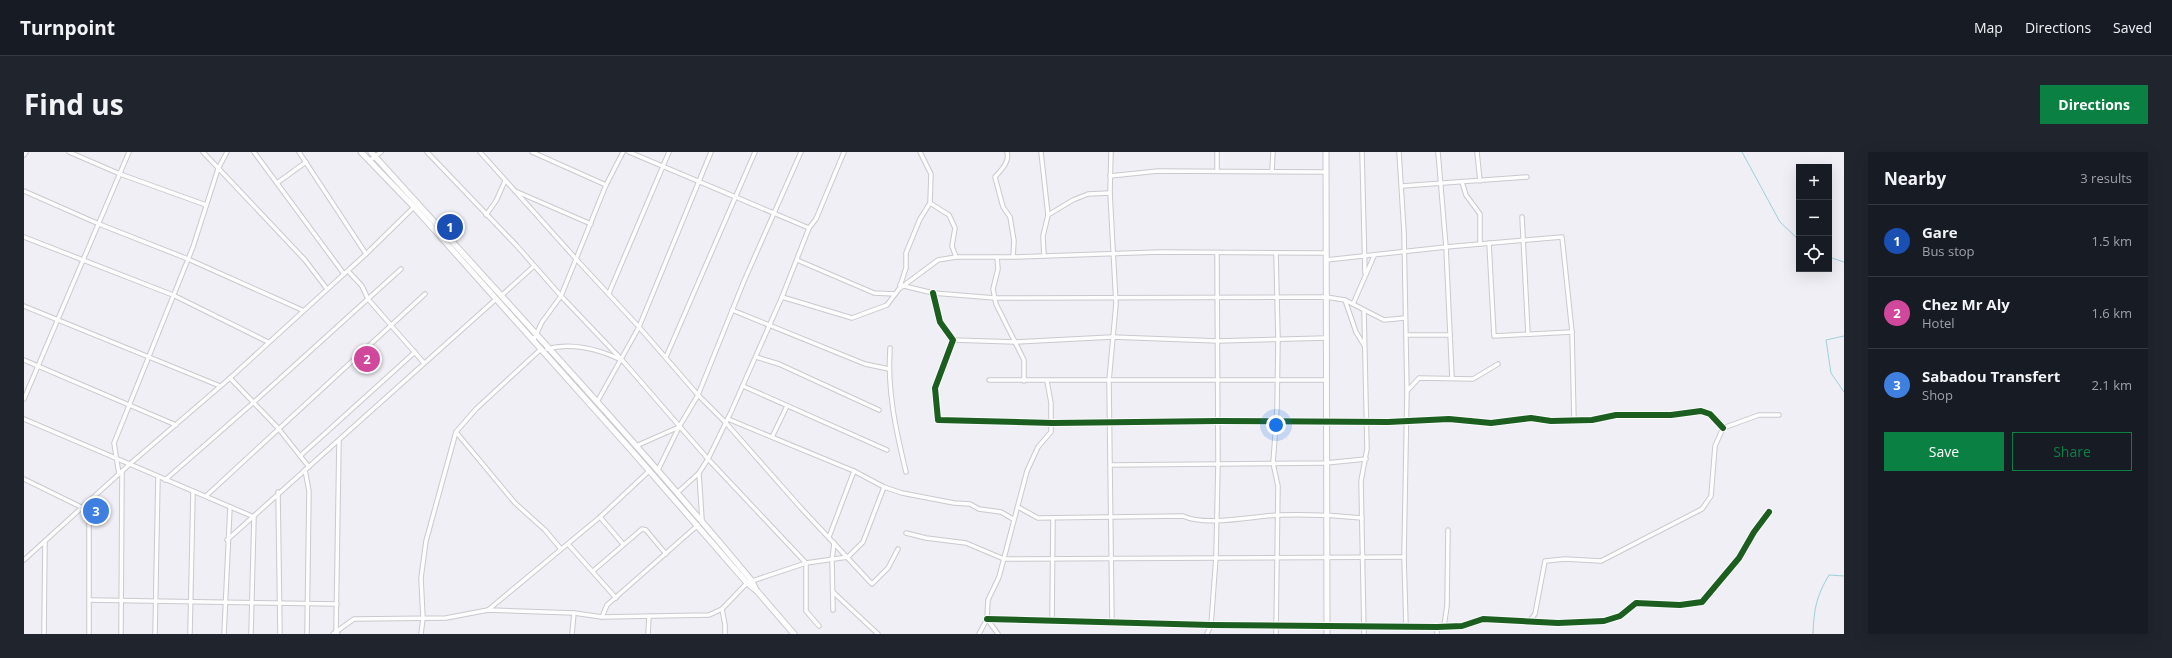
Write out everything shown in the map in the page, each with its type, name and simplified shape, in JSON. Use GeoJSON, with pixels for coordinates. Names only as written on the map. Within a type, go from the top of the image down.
{"type":"FeatureCollection","features":[{"type":"Feature","properties":{"kind":"main road"},"geometry":{"type":"LineString","coordinates":[[361,152],[414,207],[495,300],[542,350],[750,582]]}},
{"type":"Feature","properties":{"kind":"main road"},"geometry":{"type":"LineString","coordinates":[[1326,152],[1327,634]]}},
{"type":"Feature","properties":{"kind":"main road"},"geometry":{"type":"LineString","coordinates":[[373,154],[419,203],[500,296],[537,334],[678,492],[702,520],[757,591],[794,634]]}},
{"type":"Feature","properties":{"kind":"main road"},"geometry":{"type":"LineString","coordinates":[[414,207],[419,203]]}},
{"type":"Feature","properties":{"kind":"street"},"geometry":{"type":"LineString","coordinates":[[69,152],[120,174],[206,205]]}},
{"type":"Feature","properties":{"kind":"street"},"geometry":{"type":"LineString","coordinates":[[24,399],[129,152]]}},
{"type":"Feature","properties":{"kind":"street"},"geometry":{"type":"LineString","coordinates":[[203,152],[305,260],[327,289]]}},
{"type":"Feature","properties":{"kind":"street"},"geometry":{"type":"LineString","coordinates":[[121,634],[121,472],[114,443],[188,259],[218,169],[227,152]]}},
{"type":"Feature","properties":{"kind":"street"},"geometry":{"type":"LineString","coordinates":[[254,152],[344,274]]}},
{"type":"Feature","properties":{"kind":"street"},"geometry":{"type":"LineString","coordinates":[[299,152],[366,254]]}},
{"type":"Feature","properties":{"kind":"street"},"geometry":{"type":"LineString","coordinates":[[369,161],[373,154],[381,152]]}},
{"type":"Feature","properties":{"kind":"street"},"geometry":{"type":"LineString","coordinates":[[427,152],[622,360],[708,460],[806,563],[806,611],[819,626]]}},
{"type":"Feature","properties":{"kind":"street"},"geometry":{"type":"LineString","coordinates":[[480,152],[504,181],[609,293],[698,395],[726,423],[872,584],[888,568],[898,549]]}},
{"type":"Feature","properties":{"kind":"street"},"geometry":{"type":"LineString","coordinates":[[532,152],[606,185]]}},
{"type":"Feature","properties":{"kind":"street"},"geometry":{"type":"LineString","coordinates":[[533,341],[542,322],[561,296],[577,260],[606,185],[623,152]]}},
{"type":"Feature","properties":{"kind":"street"},"geometry":{"type":"LineString","coordinates":[[629,152],[699,180],[773,214],[809,228]]}},
{"type":"Feature","properties":{"kind":"street"},"geometry":{"type":"LineString","coordinates":[[609,293],[669,152]]}},
{"type":"Feature","properties":{"kind":"street"},"geometry":{"type":"LineString","coordinates":[[597,402],[622,360],[639,327],[711,152]]}},
{"type":"Feature","properties":{"kind":"street"},"geometry":{"type":"LineString","coordinates":[[666,357],[755,152]]}},
{"type":"Feature","properties":{"kind":"street"},"geometry":{"type":"LineString","coordinates":[[658,470],[679,427],[698,395],[732,310],[801,152]]}},
{"type":"Feature","properties":{"kind":"street"},"geometry":{"type":"LineString","coordinates":[[678,492],[699,473],[708,460],[770,326],[809,228],[816,219],[844,152]]}},
{"type":"Feature","properties":{"kind":"street"},"geometry":{"type":"LineString","coordinates":[[902,285],[906,268],[906,253],[920,219],[930,203],[931,174],[920,152]]}},
{"type":"Feature","properties":{"kind":"street"},"geometry":{"type":"LineString","coordinates":[[1007,152],[1008,156],[1005,166],[995,177],[1003,207],[1010,217],[1014,241],[1013,258]]}},
{"type":"Feature","properties":{"kind":"street"},"geometry":{"type":"LineString","coordinates":[[1041,152],[1048,215],[1042,236],[1044,256]]}},
{"type":"Feature","properties":{"kind":"street"},"geometry":{"type":"LineString","coordinates":[[1112,152],[1110,193],[1112,253],[1116,297],[1109,381],[1112,622]]}},
{"type":"Feature","properties":{"kind":"street"},"geometry":{"type":"LineString","coordinates":[[1217,152],[1217,171]]}},
{"type":"Feature","properties":{"kind":"street"},"geometry":{"type":"LineString","coordinates":[[1272,171],[1273,152]]}},
{"type":"Feature","properties":{"kind":"street"},"geometry":{"type":"LineString","coordinates":[[1362,152],[1365,273]]}},
{"type":"Feature","properties":{"kind":"street"},"geometry":{"type":"LineString","coordinates":[[1399,152],[1402,186],[1405,318],[1407,335],[1404,557],[1406,626]]}},
{"type":"Feature","properties":{"kind":"street"},"geometry":{"type":"LineString","coordinates":[[1438,152],[1446,247],[1452,378]]}},
{"type":"Feature","properties":{"kind":"street"},"geometry":{"type":"LineString","coordinates":[[1477,152],[1480,181]]}},
{"type":"Feature","properties":{"kind":"street"},"geometry":{"type":"LineString","coordinates":[[277,183],[306,162]]}},
{"type":"Feature","properties":{"kind":"street"},"geometry":{"type":"LineString","coordinates":[[1110,176],[1158,171],[1326,172]]}},
{"type":"Feature","properties":{"kind":"street"},"geometry":{"type":"LineString","coordinates":[[1402,186],[1527,177]]}},
{"type":"Feature","properties":{"kind":"street"},"geometry":{"type":"LineString","coordinates":[[486,215],[496,201],[504,181]]}},
{"type":"Feature","properties":{"kind":"street"},"geometry":{"type":"LineString","coordinates":[[1462,182],[1466,195],[1480,214],[1480,244]]}},
{"type":"Feature","properties":{"kind":"street"},"geometry":{"type":"LineString","coordinates":[[514,190],[591,224]]}},
{"type":"Feature","properties":{"kind":"street"},"geometry":{"type":"LineString","coordinates":[[24,191],[99,224],[188,259],[302,310]]}},
{"type":"Feature","properties":{"kind":"street"},"geometry":{"type":"LineString","coordinates":[[1048,215],[1073,200],[1088,194],[1110,193]]}},
{"type":"Feature","properties":{"kind":"street"},"geometry":{"type":"LineString","coordinates":[[930,203],[949,215],[952,221],[955,228],[952,246],[956,257]]}},
{"type":"Feature","properties":{"kind":"street"},"geometry":{"type":"LineString","coordinates":[[24,559],[83,508],[131,463],[230,378],[302,310],[348,271],[414,207]]}},
{"type":"Feature","properties":{"kind":"street"},"geometry":{"type":"LineString","coordinates":[[1522,217],[1528,334]]}},
{"type":"Feature","properties":{"kind":"street"},"geometry":{"type":"LineString","coordinates":[[24,237],[174,295],[268,342]]}},
{"type":"Feature","properties":{"kind":"street"},"geometry":{"type":"LineString","coordinates":[[1326,260],[1374,256],[1404,251],[1562,237],[1572,332],[1574,421]]}},
{"type":"Feature","properties":{"kind":"street"},"geometry":{"type":"LineString","coordinates":[[1489,243],[1494,336],[1572,332]]}},
{"type":"Feature","properties":{"kind":"street"},"geometry":{"type":"LineString","coordinates":[[782,297],[852,318],[887,305],[902,285],[938,260],[956,257],[1013,258],[1112,253],[1326,253]]}},
{"type":"Feature","properties":{"kind":"street"},"geometry":{"type":"LineString","coordinates":[[1208,634],[1212,625],[1216,557],[1219,296],[1217,253]]}},
{"type":"Feature","properties":{"kind":"street"},"geometry":{"type":"LineString","coordinates":[[1276,253],[1278,339],[1276,422],[1273,462],[1278,486],[1276,634]]}},
{"type":"Feature","properties":{"kind":"street"},"geometry":{"type":"LineString","coordinates":[[1352,304],[1374,256]]}},
{"type":"Feature","properties":{"kind":"street"},"geometry":{"type":"LineString","coordinates":[[997,257],[998,269],[993,288],[996,304],[1024,360],[1024,381]]}},
{"type":"Feature","properties":{"kind":"street"},"geometry":{"type":"LineString","coordinates":[[797,260],[874,293],[895,294]]}},
{"type":"Feature","properties":{"kind":"street"},"geometry":{"type":"LineString","coordinates":[[500,296],[534,266]]}},
{"type":"Feature","properties":{"kind":"street"},"geometry":{"type":"LineString","coordinates":[[165,480],[401,269]]}},
{"type":"Feature","properties":{"kind":"street"},"geometry":{"type":"LineString","coordinates":[[348,271],[362,286],[368,299],[424,363]]}},
{"type":"Feature","properties":{"kind":"street"},"geometry":{"type":"LineString","coordinates":[[902,285],[933,293],[995,298],[1219,296],[1326,297],[1345,300],[1384,320],[1405,318]]}},
{"type":"Feature","properties":{"kind":"street"},"geometry":{"type":"LineString","coordinates":[[933,293],[940,322],[953,340]]}},
{"type":"Feature","properties":{"kind":"street"},"geometry":{"type":"LineString","coordinates":[[206,496],[425,294]]}},
{"type":"Feature","properties":{"kind":"street"},"geometry":{"type":"LineString","coordinates":[[227,540],[254,517],[278,492],[309,467],[495,300]]}},
{"type":"Feature","properties":{"kind":"street"},"geometry":{"type":"LineString","coordinates":[[1345,300],[1356,332],[1365,347]]}},
{"type":"Feature","properties":{"kind":"street"},"geometry":{"type":"LineString","coordinates":[[24,306],[220,386]]}},
{"type":"Feature","properties":{"kind":"street"},"geometry":{"type":"LineString","coordinates":[[732,310],[865,364],[889,369]]}},
{"type":"Feature","properties":{"kind":"street"},"geometry":{"type":"LineString","coordinates":[[1364,310],[1366,459],[1361,481],[1364,634]]}},
{"type":"Feature","properties":{"kind":"street"},"geometry":{"type":"LineString","coordinates":[[1407,335],[1450,335]]}},
{"type":"Feature","properties":{"kind":"street"},"geometry":{"type":"LineString","coordinates":[[953,340],[1015,342],[1112,337],[1218,341],[1326,338]]}},
{"type":"Feature","properties":{"kind":"street"},"geometry":{"type":"LineString","coordinates":[[953,340],[935,388],[938,420],[1053,423],[1110,421],[1406,422],[1449,419],[1491,423],[1531,418],[1551,421],[1592,420],[1616,415],[1671,415],[1700,411],[1710,414],[1723,428]]}},
{"type":"Feature","properties":{"kind":"street"},"geometry":{"type":"LineString","coordinates":[[421,634],[423,618],[421,578],[426,541],[456,432],[476,409],[542,350],[569,346],[602,351],[622,360]]}},
{"type":"Feature","properties":{"kind":"street"},"geometry":{"type":"LineString","coordinates":[[890,348],[889,369],[892,412],[906,472]]}},
{"type":"Feature","properties":{"kind":"street"},"geometry":{"type":"LineString","coordinates":[[300,456],[415,352]]}},
{"type":"Feature","properties":{"kind":"street"},"geometry":{"type":"LineString","coordinates":[[756,357],[779,364],[879,410]]}},
{"type":"Feature","properties":{"kind":"street"},"geometry":{"type":"LineString","coordinates":[[24,360],[176,425]]}},
{"type":"Feature","properties":{"kind":"street"},"geometry":{"type":"LineString","coordinates":[[1407,391],[1419,378],[1473,379],[1498,364]]}},
{"type":"Feature","properties":{"kind":"street"},"geometry":{"type":"LineString","coordinates":[[230,378],[278,428],[309,467]]}},
{"type":"Feature","properties":{"kind":"street"},"geometry":{"type":"LineString","coordinates":[[989,380],[1326,380]]}},
{"type":"Feature","properties":{"kind":"street"},"geometry":{"type":"LineString","coordinates":[[979,634],[987,619],[988,600],[999,577],[1013,519],[1018,507],[1027,471],[1038,448],[1051,432],[1053,423],[1047,381]]}},
{"type":"Feature","properties":{"kind":"street"},"geometry":{"type":"LineString","coordinates":[[743,386],[887,450]]}},
{"type":"Feature","properties":{"kind":"street"},"geometry":{"type":"LineString","coordinates":[[772,437],[787,406]]}},
{"type":"Feature","properties":{"kind":"street"},"geometry":{"type":"LineString","coordinates":[[1529,622],[1535,614],[1546,561],[1565,559],[1601,561],[1702,509],[1711,496],[1715,446],[1723,428],[1759,416],[1779,415]]}},
{"type":"Feature","properties":{"kind":"street"},"geometry":{"type":"LineString","coordinates":[[24,419],[117,457],[158,477],[254,517]]}},
{"type":"Feature","properties":{"kind":"street"},"geometry":{"type":"LineString","coordinates":[[728,419],[854,471],[884,487],[903,493],[954,503],[970,504],[980,509],[1001,512],[1013,519]]}},
{"type":"Feature","properties":{"kind":"street"},"geometry":{"type":"LineString","coordinates":[[636,446],[679,427]]}},
{"type":"Feature","properties":{"kind":"street"},"geometry":{"type":"LineString","coordinates":[[456,432],[516,503],[545,530],[561,549]]}},
{"type":"Feature","properties":{"kind":"street"},"geometry":{"type":"LineString","coordinates":[[336,633],[339,440]]}},
{"type":"Feature","properties":{"kind":"street"},"geometry":{"type":"LineString","coordinates":[[1110,465],[1273,462],[1326,463],[1366,459]]}},
{"type":"Feature","properties":{"kind":"street"},"geometry":{"type":"LineString","coordinates":[[305,470],[309,491],[307,634]]}},
{"type":"Feature","properties":{"kind":"street"},"geometry":{"type":"LineString","coordinates":[[488,610],[600,517],[649,471]]}},
{"type":"Feature","properties":{"kind":"street"},"geometry":{"type":"LineString","coordinates":[[829,537],[854,471]]}},
{"type":"Feature","properties":{"kind":"street"},"geometry":{"type":"LineString","coordinates":[[699,473],[702,520]]}},
{"type":"Feature","properties":{"kind":"street"},"geometry":{"type":"LineString","coordinates":[[155,634],[158,477]]}},
{"type":"Feature","properties":{"kind":"street"},"geometry":{"type":"LineString","coordinates":[[24,479],[83,508]]}},
{"type":"Feature","properties":{"kind":"street"},"geometry":{"type":"LineString","coordinates":[[336,633],[354,619],[446,618],[488,610],[574,613],[602,617],[709,615],[722,609],[750,582],[806,563],[832,560],[848,556],[863,542],[884,487]]}},
{"type":"Feature","properties":{"kind":"street"},"geometry":{"type":"LineString","coordinates":[[190,634],[194,492]]}},
{"type":"Feature","properties":{"kind":"street"},"geometry":{"type":"LineString","coordinates":[[278,492],[280,634]]}},
{"type":"Feature","properties":{"kind":"street"},"geometry":{"type":"LineString","coordinates":[[89,502],[89,634]]}},
{"type":"Feature","properties":{"kind":"street"},"geometry":{"type":"LineString","coordinates":[[224,634],[224,602],[230,506]]}},
{"type":"Feature","properties":{"kind":"street"},"geometry":{"type":"LineString","coordinates":[[1018,507],[1038,518],[1110,518],[1128,515],[1183,516],[1191,520],[1216,520],[1278,515],[1326,514],[1362,518]]}},
{"type":"Feature","properties":{"kind":"street"},"geometry":{"type":"LineString","coordinates":[[987,619],[1212,625],[1364,625],[1437,627],[1462,626],[1483,619],[1529,622],[1604,621],[1620,616],[1636,603],[1680,605],[1702,602],[1739,558],[1754,532],[1769,512]]}},
{"type":"Feature","properties":{"kind":"street"},"geometry":{"type":"LineString","coordinates":[[252,634],[251,601],[254,517]]}},
{"type":"Feature","properties":{"kind":"street"},"geometry":{"type":"LineString","coordinates":[[600,517],[623,544]]}},
{"type":"Feature","properties":{"kind":"street"},"geometry":{"type":"LineString","coordinates":[[1052,620],[1053,518]]}},
{"type":"Feature","properties":{"kind":"street"},"geometry":{"type":"LineString","coordinates":[[602,617],[607,605],[698,525]]}},
{"type":"Feature","properties":{"kind":"street"},"geometry":{"type":"LineString","coordinates":[[593,571],[642,529],[646,530],[666,554]]}},
{"type":"Feature","properties":{"kind":"street"},"geometry":{"type":"LineString","coordinates":[[1444,626],[1447,606],[1448,530]]}},
{"type":"Feature","properties":{"kind":"street"},"geometry":{"type":"LineString","coordinates":[[906,533],[926,538],[966,543],[1004,559],[1277,556],[1327,558],[1404,557]]}},
{"type":"Feature","properties":{"kind":"street"},"geometry":{"type":"LineString","coordinates":[[44,634],[45,541]]}},
{"type":"Feature","properties":{"kind":"street"},"geometry":{"type":"LineString","coordinates":[[833,610],[832,560],[834,543]]}},
{"type":"Feature","properties":{"kind":"street"},"geometry":{"type":"LineString","coordinates":[[568,544],[616,598]]}},
{"type":"Feature","properties":{"kind":"street"},"geometry":{"type":"LineString","coordinates":[[833,592],[878,634]]}},
{"type":"Feature","properties":{"kind":"street"},"geometry":{"type":"LineString","coordinates":[[89,600],[190,602],[251,601],[337,604]]}},
{"type":"Feature","properties":{"kind":"street"},"geometry":{"type":"LineString","coordinates":[[722,609],[725,634]]}},
{"type":"Feature","properties":{"kind":"street"},"geometry":{"type":"LineString","coordinates":[[572,634],[574,613]]}},
{"type":"Feature","properties":{"kind":"street"},"geometry":{"type":"LineString","coordinates":[[648,634],[650,617]]}},
{"type":"Feature","properties":{"kind":"street"},"geometry":{"type":"LineString","coordinates":[[987,619],[998,634]]}},
{"type":"Feature","properties":{"kind":"street"},"geometry":{"type":"LineString","coordinates":[[1437,627],[1437,634]]}},
{"type":"Feature","properties":{"kind":"waterway"},"geometry":{"type":"LineString","coordinates":[[1742,152],[1780,222],[1796,237]]}},
{"type":"Feature","properties":{"kind":"waterway"},"geometry":{"type":"LineString","coordinates":[[1832,258],[1844,262]]}},
{"type":"Feature","properties":{"kind":"waterway"},"geometry":{"type":"LineString","coordinates":[[1844,336],[1826,340],[1831,373],[1844,392]]}},
{"type":"Feature","properties":{"kind":"waterway"},"geometry":{"type":"LineString","coordinates":[[1813,634],[1816,603],[1829,575],[1844,576]]}},
{"type":"Feature","properties":{"kind":"cycle path"},"geometry":{"type":"LineString","coordinates":[[933,293],[940,322],[953,340],[935,388],[938,420],[1053,423],[1218,421],[1388,422],[1449,419],[1491,423],[1531,418],[1551,421],[1592,420],[1616,415],[1671,415],[1701,411],[1710,414],[1723,428]]}},
{"type":"Feature","properties":{"kind":"cycle path"},"geometry":{"type":"LineString","coordinates":[[987,619],[1211,625],[1437,627],[1462,626],[1483,619],[1558,623],[1604,621],[1620,616],[1636,603],[1680,605],[1702,602],[1739,558],[1754,532],[1769,512]]}},
{"type":"Feature","properties":{"kind":"place","name":"Gare"},"geometry":{"type":"Point","coordinates":[450,227]}},
{"type":"Feature","properties":{"kind":"place","name":"Chez Mr Aly"},"geometry":{"type":"Point","coordinates":[367,359]}},
{"type":"Feature","properties":{"kind":"place","name":"Sabadou Transfert"},"geometry":{"type":"Point","coordinates":[96,511]}}]}
